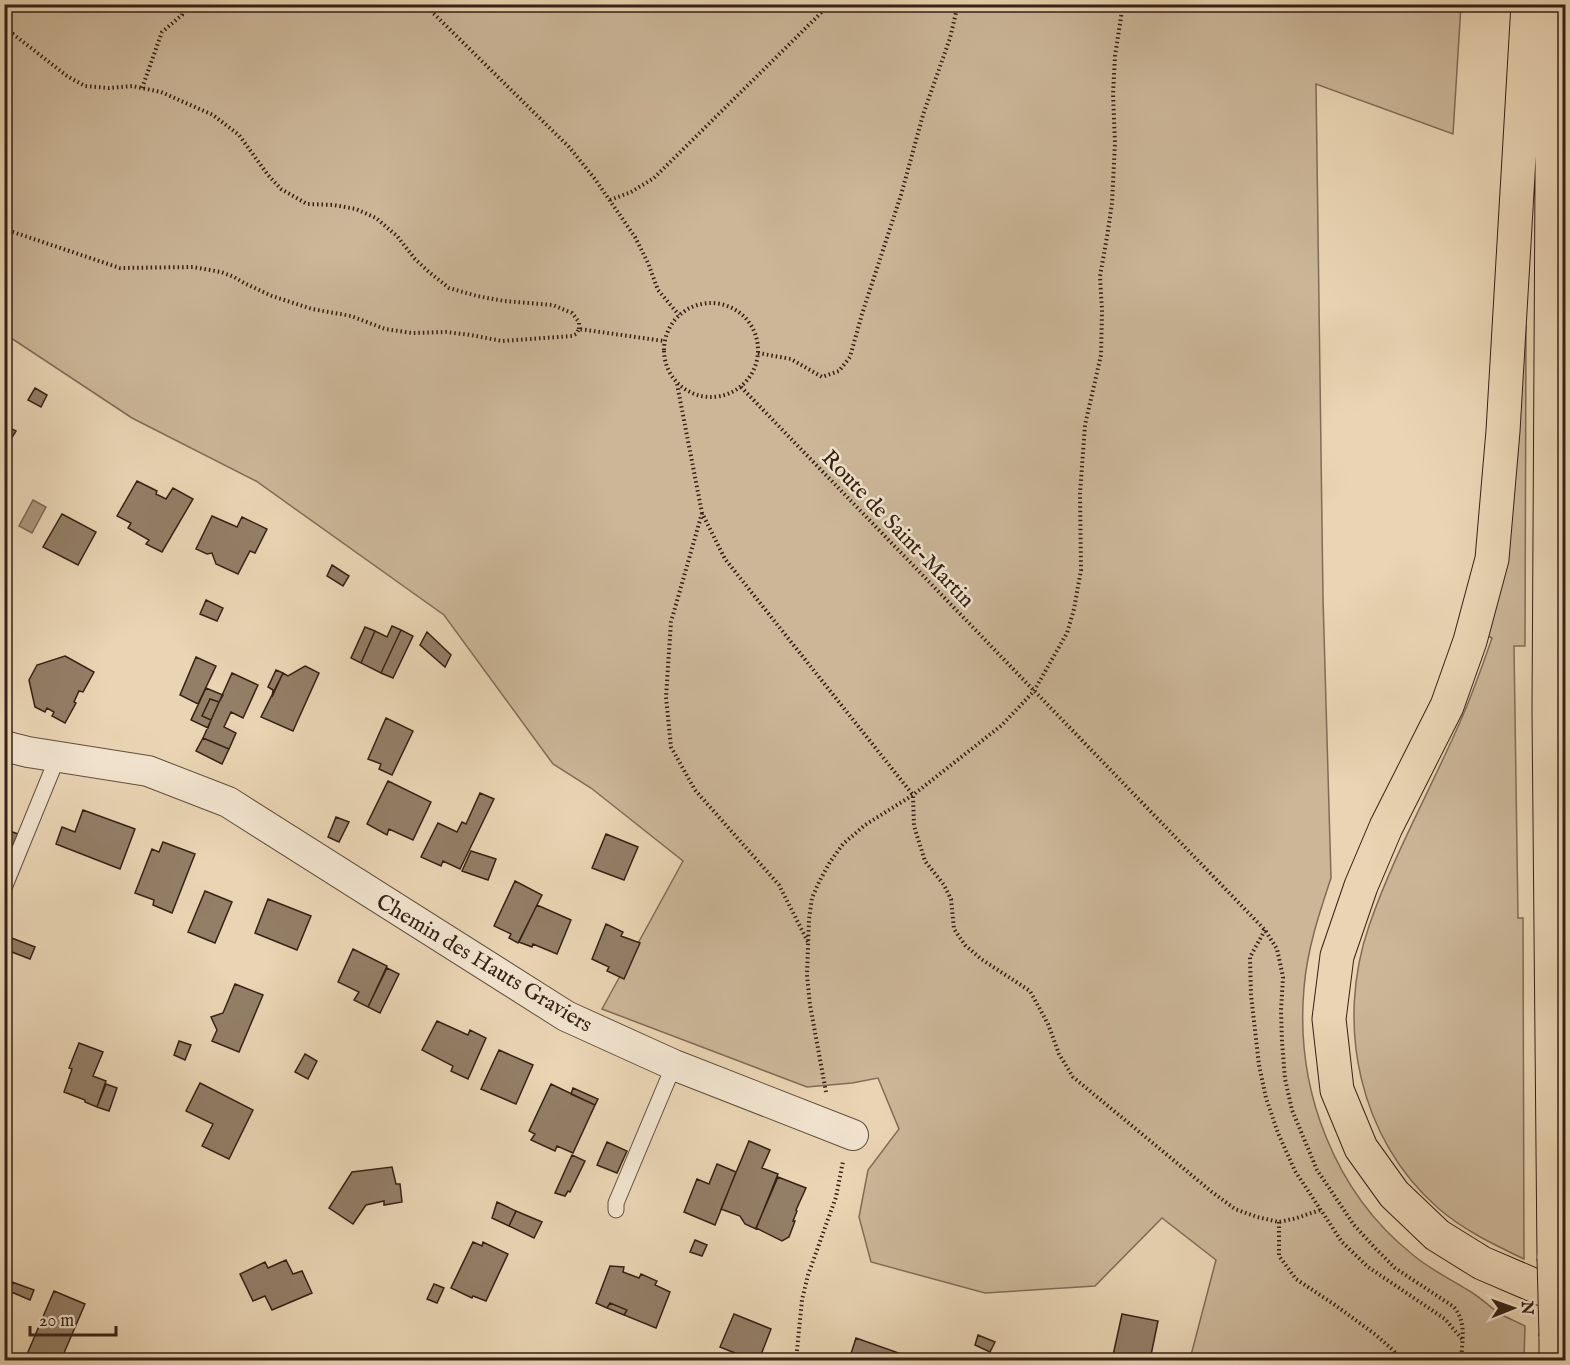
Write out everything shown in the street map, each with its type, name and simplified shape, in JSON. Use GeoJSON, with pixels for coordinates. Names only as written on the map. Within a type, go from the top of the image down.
{"type":"FeatureCollection","features":[{"type":"Feature","properties":{"kind":"highway"},"geometry":{"type":"LineString","coordinates":[[1528,4],[1503,431],[1492,559],[1470,641],[1447,706],[1386,827],[1361,886],[1337,956],[1329,1019],[1337,1090],[1360,1148],[1394,1194],[1437,1235],[1482,1263],[1566,1299]]}},
{"type":"Feature","properties":{"kind":"highway"},"geometry":{"type":"LineString","coordinates":[[1553,4],[1549,723],[1556,1348]]}},
{"type":"Feature","properties":{"kind":"street","name":"Chemin des Hauts Graviers"},"geometry":{"type":"LineString","coordinates":[[4,746],[28,752],[148,771],[228,802],[566,1016],[674,1065],[853,1135]]}},
{"type":"Feature","properties":{"kind":"lane"},"geometry":{"type":"LineString","coordinates":[[4,888],[58,756]]}},
{"type":"Feature","properties":{"kind":"lane"},"geometry":{"type":"LineString","coordinates":[[616,1210],[615,1203],[674,1065]]}},
{"type":"Feature","properties":{"kind":"path"},"geometry":{"type":"LineString","coordinates":[[142,88],[162,32],[182,15],[184,4]]}},
{"type":"Feature","properties":{"kind":"path"},"geometry":{"type":"LineString","coordinates":[[424,4],[569,147],[610,200],[648,262],[658,291],[679,315]]}},
{"type":"Feature","properties":{"kind":"path"},"geometry":{"type":"LineString","coordinates":[[610,200],[631,192],[654,178],[830,4]]}},
{"type":"Feature","properties":{"kind":"path"},"geometry":{"type":"LineString","coordinates":[[758,353],[791,359],[822,377],[839,371],[850,357],[901,195],[922,115],[950,38],[958,4]]}},
{"type":"Feature","properties":{"kind":"path"},"geometry":{"type":"LineString","coordinates":[[826,1094],[807,975],[808,919],[812,898],[830,862],[843,844],[864,825],[913,795],[1002,725],[1034,691],[1067,633],[1074,609],[1081,570],[1080,493],[1085,424],[1101,355],[1100,276],[1112,203],[1115,56],[1123,4]]}},
{"type":"Feature","properties":{"kind":"path"},"geometry":{"type":"LineString","coordinates":[[4,31],[13,34],[67,76],[85,86],[109,88],[132,86],[161,92],[213,116],[239,135],[281,189],[307,204],[356,209],[376,218],[397,236],[415,259],[449,288],[486,298],[553,305],[572,313],[579,322],[579,329],[576,334],[567,336],[502,341],[446,332],[412,333],[385,329],[351,316],[312,309],[272,296],[221,272],[193,267],[120,268],[4,229]]}},
{"type":"Feature","properties":{"kind":"path"},"geometry":{"type":"LineString","coordinates":[[708,303],[731,308],[749,323],[756,337],[758,353],[755,366],[741,387],[715,398],[701,397],[677,384],[668,371],[664,357],[664,341],[679,315],[692,307],[708,303]]}},
{"type":"Feature","properties":{"kind":"path"},"geometry":{"type":"LineString","coordinates":[[579,329],[664,341]]}},
{"type":"Feature","properties":{"kind":"path"},"geometry":{"type":"LineString","coordinates":[[677,384],[702,513],[725,559],[913,795],[914,826],[925,861],[944,885],[951,899],[954,929],[965,945],[981,959],[1030,992],[1048,1024],[1059,1054],[1073,1077],[1235,1209],[1279,1222],[1320,1210],[1342,1242],[1368,1267],[1445,1319],[1462,1340]]}},
{"type":"Feature","properties":{"kind":"path","name":"Route de Saint-Martin"},"geometry":{"type":"LineString","coordinates":[[741,387],[1265,930],[1250,957],[1251,995],[1259,1065],[1266,1098],[1278,1133],[1295,1171],[1320,1210]]}},
{"type":"Feature","properties":{"kind":"path"},"geometry":{"type":"LineString","coordinates":[[702,513],[671,622],[666,697],[671,747],[695,790],[779,885],[808,943]]}},
{"type":"Feature","properties":{"kind":"path"},"geometry":{"type":"LineString","coordinates":[[796,1360],[802,1300],[808,1275],[836,1197],[842,1164],[853,1135]]}},
{"type":"Feature","properties":{"kind":"path"},"geometry":{"type":"LineString","coordinates":[[1279,1222],[1279,1256],[1296,1279],[1376,1335],[1394,1351],[1400,1360]]}},
{"type":"Feature","properties":{"kind":"path"},"geometry":{"type":"LineString","coordinates":[[1460,1314],[1462,1321],[1461,1360]]}},
{"type":"Feature","properties":{"kind":"shaded area"},"geometry":{"type":"Polygon","coordinates":[[[4,5],[1461,5],[1453,134],[1316,84],[1323,598],[1331,878],[1308,960],[1304,988],[1303,1026],[1306,1063],[1314,1100],[1326,1136],[1341,1169],[1361,1201],[1385,1230],[1413,1255],[1475,1294],[1500,1314],[1525,1326],[1524,1360],[1202,1360],[1191,1355],[1216,1260],[1162,1218],[1095,1286],[985,1293],[871,1262],[859,1217],[868,1170],[899,1129],[878,1078],[807,1087],[602,1009],[683,861],[591,788],[553,764],[444,615],[256,481],[132,418],[5,334],[4,5]]]}},
{"type":"Feature","properties":{"kind":"shaded area"},"geometry":{"type":"Polygon","coordinates":[[[1526,325],[1525,646],[1514,646],[1518,918],[1523,918],[1524,1259],[1458,1223],[1438,1208],[1411,1180],[1389,1149],[1372,1114],[1361,1078],[1355,1040],[1354,1002],[1359,963],[1378,901],[1461,720],[1492,638],[1483,634],[1526,325]]]}},
{"type":"Feature","properties":{"kind":"shaded area"},"geometry":{"type":"Polygon","coordinates":[[[33,500],[46,507],[32,533],[19,526],[33,500]]]}},
{"type":"Feature","properties":{"kind":"building"},"geometry":{"type":"Polygon","coordinates":[[[35,388],[47,395],[41,407],[28,400],[35,388]]]}},
{"type":"Feature","properties":{"kind":"building"},"geometry":{"type":"Polygon","coordinates":[[[4,425],[16,431],[4,450],[4,425]]]}},
{"type":"Feature","properties":{"kind":"building"},"geometry":{"type":"Polygon","coordinates":[[[137,481],[157,491],[156,494],[166,499],[173,488],[193,499],[162,552],[146,544],[149,540],[128,528],[131,523],[117,516],[137,481]]]}},
{"type":"Feature","properties":{"kind":"building"},"geometry":{"type":"Polygon","coordinates":[[[62,514],[96,532],[78,565],[43,547],[62,514]]]}},
{"type":"Feature","properties":{"kind":"building"},"geometry":{"type":"Polygon","coordinates":[[[212,516],[237,527],[242,517],[267,529],[255,553],[250,551],[238,574],[216,564],[212,553],[207,554],[196,549],[212,516]]]}},
{"type":"Feature","properties":{"kind":"building"},"geometry":{"type":"Polygon","coordinates":[[[332,565],[349,576],[343,586],[327,576],[332,565]]]}},
{"type":"Feature","properties":{"kind":"building"},"geometry":{"type":"Polygon","coordinates":[[[206,600],[223,608],[217,621],[200,614],[206,600]]]}},
{"type":"Feature","properties":{"kind":"building"},"geometry":{"type":"Polygon","coordinates":[[[392,626],[401,630],[381,673],[361,663],[375,631],[387,637],[392,626]]]}},
{"type":"Feature","properties":{"kind":"building"},"geometry":{"type":"Polygon","coordinates":[[[365,627],[375,631],[361,663],[351,658],[365,627]]]}},
{"type":"Feature","properties":{"kind":"building"},"geometry":{"type":"Polygon","coordinates":[[[401,630],[413,636],[393,678],[381,673],[401,630]]]}},
{"type":"Feature","properties":{"kind":"building"},"geometry":{"type":"Polygon","coordinates":[[[427,632],[451,655],[445,667],[420,645],[427,632]]]}},
{"type":"Feature","properties":{"kind":"building"},"geometry":{"type":"Polygon","coordinates":[[[65,656],[94,672],[83,692],[79,691],[74,702],[76,703],[65,723],[52,716],[54,712],[47,708],[45,712],[35,707],[29,680],[37,665],[65,656]]]}},
{"type":"Feature","properties":{"kind":"building"},"geometry":{"type":"Polygon","coordinates":[[[196,657],[216,666],[198,704],[180,695],[196,657]]]}},
{"type":"Feature","properties":{"kind":"building"},"geometry":{"type":"Polygon","coordinates":[[[305,666],[319,673],[293,731],[261,717],[283,673],[288,676],[305,666]]]}},
{"type":"Feature","properties":{"kind":"building"},"geometry":{"type":"Polygon","coordinates":[[[276,670],[283,673],[272,697],[273,690],[268,687],[276,670]]]}},
{"type":"Feature","properties":{"kind":"building"},"geometry":{"type":"Polygon","coordinates":[[[232,673],[258,685],[243,718],[231,712],[224,727],[236,733],[229,749],[203,738],[232,673]]]}},
{"type":"Feature","properties":{"kind":"building"},"geometry":{"type":"Polygon","coordinates":[[[206,688],[223,695],[219,702],[210,699],[202,716],[211,720],[208,728],[191,720],[206,688]]]}},
{"type":"Feature","properties":{"kind":"building"},"geometry":{"type":"Polygon","coordinates":[[[210,699],[219,702],[211,720],[202,716],[210,699]]]}},
{"type":"Feature","properties":{"kind":"building"},"geometry":{"type":"Polygon","coordinates":[[[386,718],[413,731],[392,775],[379,769],[381,764],[368,759],[386,718]]]}},
{"type":"Feature","properties":{"kind":"building"},"geometry":{"type":"Polygon","coordinates":[[[203,738],[229,749],[222,764],[196,751],[203,738]]]}},
{"type":"Feature","properties":{"kind":"building"},"geometry":{"type":"Polygon","coordinates":[[[388,781],[431,802],[413,840],[389,829],[387,835],[367,824],[388,781]]]}},
{"type":"Feature","properties":{"kind":"building"},"geometry":{"type":"Polygon","coordinates":[[[480,793],[494,799],[460,869],[443,861],[441,866],[421,857],[438,823],[457,832],[462,822],[466,824],[480,793]]]}},
{"type":"Feature","properties":{"kind":"building"},"geometry":{"type":"Polygon","coordinates":[[[83,810],[135,829],[120,869],[56,844],[62,827],[75,832],[83,810]]]}},
{"type":"Feature","properties":{"kind":"building"},"geometry":{"type":"Polygon","coordinates":[[[336,817],[349,822],[339,842],[328,837],[336,817]]]}},
{"type":"Feature","properties":{"kind":"building"},"geometry":{"type":"Polygon","coordinates":[[[4,829],[18,834],[4,867],[4,829]]]}},
{"type":"Feature","properties":{"kind":"building"},"geometry":{"type":"Polygon","coordinates":[[[606,834],[638,847],[624,880],[592,868],[606,834]]]}},
{"type":"Feature","properties":{"kind":"building"},"geometry":{"type":"Polygon","coordinates":[[[163,842],[195,854],[172,913],[153,905],[154,900],[135,893],[152,849],[159,852],[163,842]]]}},
{"type":"Feature","properties":{"kind":"building"},"geometry":{"type":"Polygon","coordinates":[[[471,851],[496,859],[488,880],[462,871],[471,851]]]}},
{"type":"Feature","properties":{"kind":"building"},"geometry":{"type":"Polygon","coordinates":[[[515,881],[542,895],[518,943],[509,938],[511,934],[494,926],[515,881]]]}},
{"type":"Feature","properties":{"kind":"building"},"geometry":{"type":"Polygon","coordinates":[[[205,891],[232,902],[215,943],[188,932],[205,891]]]}},
{"type":"Feature","properties":{"kind":"building"},"geometry":{"type":"Polygon","coordinates":[[[268,899],[311,916],[297,950],[255,933],[268,899]]]}},
{"type":"Feature","properties":{"kind":"building"},"geometry":{"type":"Polygon","coordinates":[[[537,905],[571,920],[557,954],[533,944],[532,947],[519,942],[537,905]]]}},
{"type":"Feature","properties":{"kind":"building"},"geometry":{"type":"Polygon","coordinates":[[[606,924],[623,932],[621,936],[640,943],[624,979],[607,971],[609,967],[592,959],[606,924]]]}},
{"type":"Feature","properties":{"kind":"building"},"geometry":{"type":"Polygon","coordinates":[[[9,937],[35,947],[30,959],[4,949],[9,937]]]}},
{"type":"Feature","properties":{"kind":"building"},"geometry":{"type":"Polygon","coordinates":[[[353,949],[387,966],[368,1007],[354,1000],[359,992],[338,982],[353,949]]]}},
{"type":"Feature","properties":{"kind":"building"},"geometry":{"type":"Polygon","coordinates":[[[387,968],[399,974],[380,1013],[368,1007],[387,968]]]}},
{"type":"Feature","properties":{"kind":"building"},"geometry":{"type":"Polygon","coordinates":[[[235,984],[263,995],[239,1052],[212,1041],[217,1030],[211,1017],[223,1013],[235,984]]]}},
{"type":"Feature","properties":{"kind":"building"},"geometry":{"type":"Polygon","coordinates":[[[437,1021],[468,1035],[470,1030],[486,1038],[468,1079],[451,1071],[453,1066],[422,1050],[437,1021]]]}},
{"type":"Feature","properties":{"kind":"building"},"geometry":{"type":"Polygon","coordinates":[[[179,1041],[191,1045],[185,1060],[174,1055],[179,1041]]]}},
{"type":"Feature","properties":{"kind":"building"},"geometry":{"type":"Polygon","coordinates":[[[79,1043],[103,1052],[93,1076],[106,1081],[97,1107],[64,1092],[72,1069],[69,1068],[79,1043]]]}},
{"type":"Feature","properties":{"kind":"building"},"geometry":{"type":"Polygon","coordinates":[[[499,1050],[533,1065],[516,1104],[481,1089],[499,1050]]]}},
{"type":"Feature","properties":{"kind":"building"},"geometry":{"type":"Polygon","coordinates":[[[305,1054],[317,1061],[308,1079],[295,1072],[305,1054]]]}},
{"type":"Feature","properties":{"kind":"building"},"geometry":{"type":"Polygon","coordinates":[[[200,1083],[253,1110],[229,1159],[202,1146],[213,1124],[186,1111],[200,1083]]]}},
{"type":"Feature","properties":{"kind":"building"},"geometry":{"type":"Polygon","coordinates":[[[106,1084],[117,1088],[109,1111],[97,1107],[106,1084]]]}},
{"type":"Feature","properties":{"kind":"building"},"geometry":{"type":"Polygon","coordinates":[[[551,1084],[595,1105],[573,1153],[557,1146],[555,1151],[531,1140],[535,1134],[529,1131],[551,1084]]]}},
{"type":"Feature","properties":{"kind":"building"},"geometry":{"type":"Polygon","coordinates":[[[573,1088],[598,1099],[595,1105],[571,1094],[573,1088]]]}},
{"type":"Feature","properties":{"kind":"building"},"geometry":{"type":"Polygon","coordinates":[[[749,1141],[770,1150],[762,1168],[778,1174],[756,1229],[745,1224],[740,1216],[721,1209],[749,1141]]]}},
{"type":"Feature","properties":{"kind":"building"},"geometry":{"type":"Polygon","coordinates":[[[607,1142],[627,1151],[617,1173],[597,1165],[607,1142]]]}},
{"type":"Feature","properties":{"kind":"building"},"geometry":{"type":"Polygon","coordinates":[[[572,1155],[585,1161],[570,1192],[568,1191],[565,1196],[555,1193],[572,1155]]]}},
{"type":"Feature","properties":{"kind":"building"},"geometry":{"type":"Polygon","coordinates":[[[717,1164],[736,1172],[715,1225],[684,1212],[697,1179],[709,1184],[717,1164]]]}},
{"type":"Feature","properties":{"kind":"building"},"geometry":{"type":"Polygon","coordinates":[[[392,1167],[396,1184],[400,1184],[402,1202],[384,1205],[384,1201],[366,1205],[353,1224],[329,1208],[352,1172],[392,1167]]]}},
{"type":"Feature","properties":{"kind":"building"},"geometry":{"type":"Polygon","coordinates":[[[778,1177],[806,1188],[796,1210],[789,1237],[782,1241],[756,1228],[778,1177]]]}},
{"type":"Feature","properties":{"kind":"building"},"geometry":{"type":"Polygon","coordinates":[[[497,1202],[516,1211],[509,1226],[492,1218],[497,1202]]]}},
{"type":"Feature","properties":{"kind":"building"},"geometry":{"type":"Polygon","coordinates":[[[516,1211],[542,1222],[534,1238],[509,1226],[516,1211]]]}},
{"type":"Feature","properties":{"kind":"building"},"geometry":{"type":"Polygon","coordinates":[[[695,1240],[707,1245],[702,1256],[690,1252],[695,1240]]]}},
{"type":"Feature","properties":{"kind":"building"},"geometry":{"type":"Polygon","coordinates":[[[473,1242],[482,1246],[483,1242],[508,1254],[486,1301],[473,1296],[472,1298],[451,1288],[473,1242]]]}},
{"type":"Feature","properties":{"kind":"building"},"geometry":{"type":"Polygon","coordinates":[[[286,1260],[293,1274],[302,1271],[312,1293],[272,1310],[265,1296],[253,1301],[240,1274],[265,1262],[268,1268],[286,1260]]]}},
{"type":"Feature","properties":{"kind":"building"},"geometry":{"type":"Polygon","coordinates":[[[610,1266],[624,1267],[623,1272],[639,1278],[641,1274],[657,1281],[655,1285],[670,1292],[656,1328],[624,1315],[627,1310],[610,1303],[607,1308],[596,1303],[610,1266]]]}},
{"type":"Feature","properties":{"kind":"building"},"geometry":{"type":"Polygon","coordinates":[[[12,1282],[34,1290],[30,1300],[9,1291],[12,1282]]]}},
{"type":"Feature","properties":{"kind":"building"},"geometry":{"type":"Polygon","coordinates":[[[434,1284],[444,1288],[437,1303],[427,1299],[434,1284]]]}},
{"type":"Feature","properties":{"kind":"building"},"geometry":{"type":"Polygon","coordinates":[[[54,1291],[85,1304],[61,1360],[25,1359],[54,1291]]]}},
{"type":"Feature","properties":{"kind":"building"},"geometry":{"type":"Polygon","coordinates":[[[610,1303],[627,1310],[624,1315],[607,1308],[610,1303]]]}},
{"type":"Feature","properties":{"kind":"building"},"geometry":{"type":"Polygon","coordinates":[[[734,1314],[771,1329],[759,1360],[738,1360],[740,1355],[720,1347],[734,1314]]]}},
{"type":"Feature","properties":{"kind":"building"},"geometry":{"type":"Polygon","coordinates":[[[1122,1314],[1158,1321],[1150,1360],[1112,1360],[1122,1314]]]}},
{"type":"Feature","properties":{"kind":"building"},"geometry":{"type":"Polygon","coordinates":[[[978,1335],[995,1342],[990,1352],[975,1345],[978,1335]]]}},
{"type":"Feature","properties":{"kind":"building"},"geometry":{"type":"Polygon","coordinates":[[[856,1338],[907,1356],[906,1360],[849,1360],[856,1338]]]}}]}
